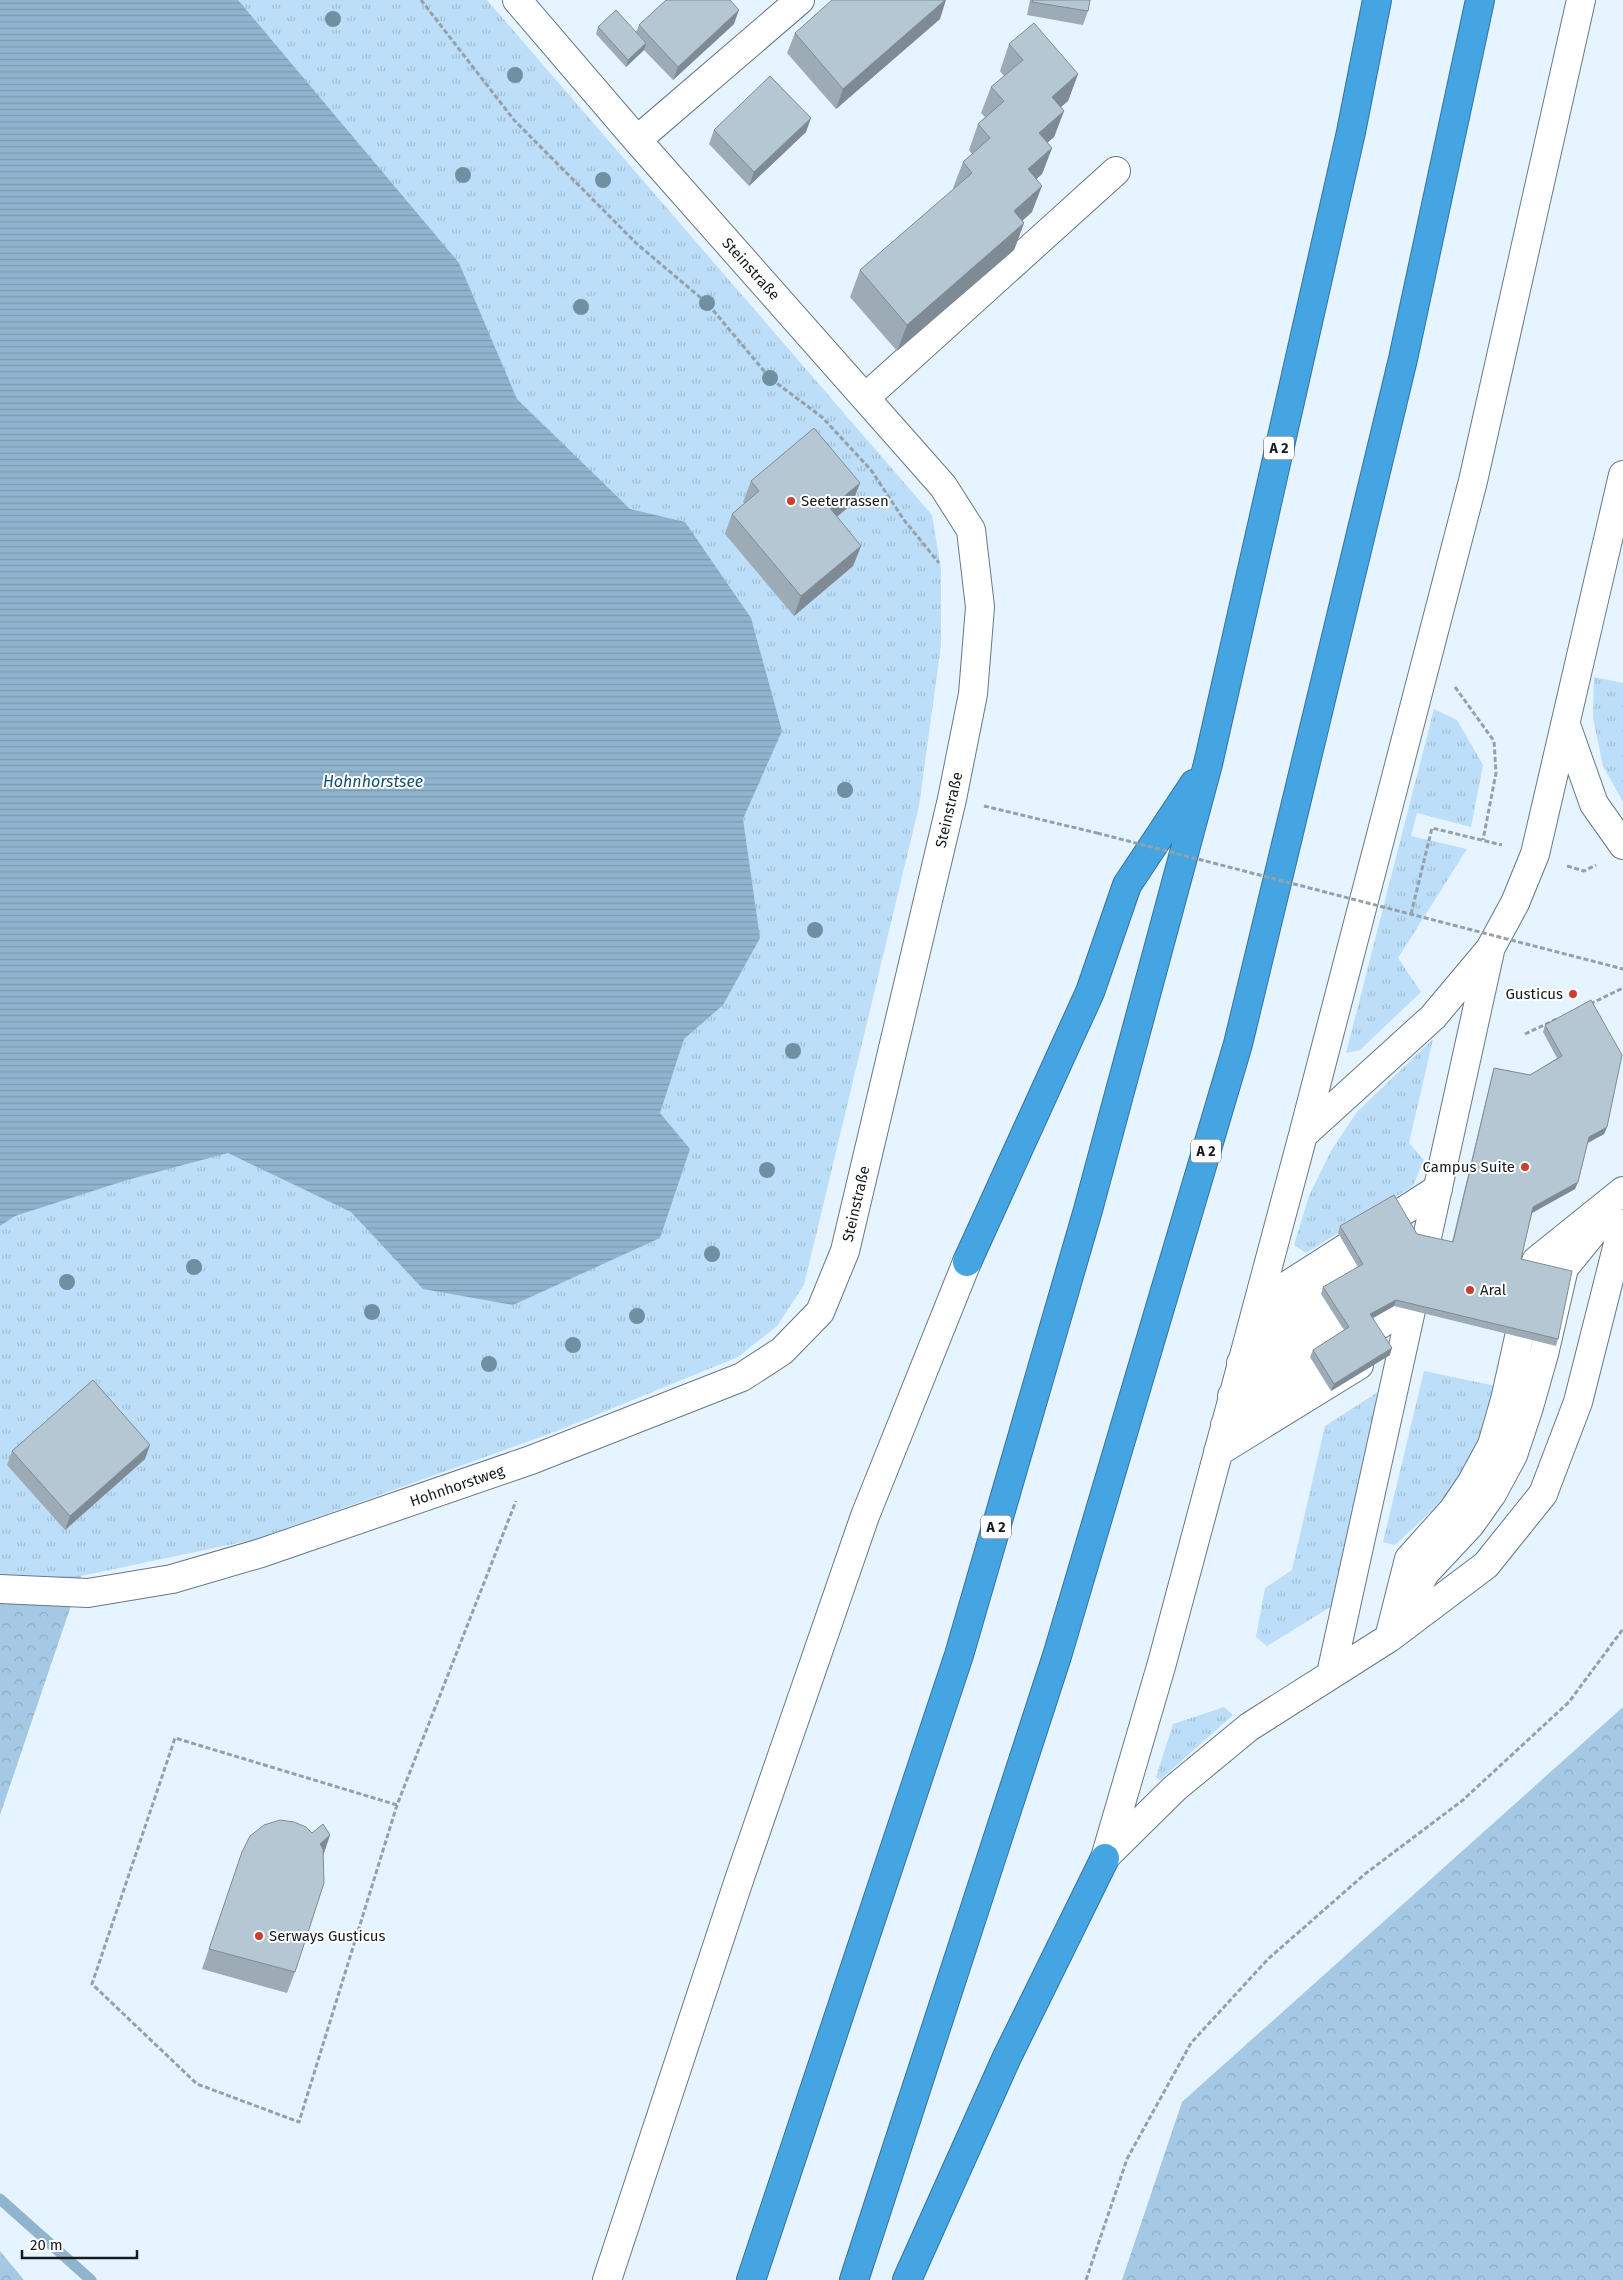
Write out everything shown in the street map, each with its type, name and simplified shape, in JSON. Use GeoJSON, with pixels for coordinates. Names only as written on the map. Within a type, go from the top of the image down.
{"type":"FeatureCollection","features":[{"type":"Feature","properties":{"kind":"highway","name":"A 2"},"geometry":{"type":"LineString","coordinates":[[751,2280],[959,1654],[1088,1210],[1208,764],[1351,132],[1377,0]]}},
{"type":"Feature","properties":{"kind":"highway","name":"A 2"},"geometry":{"type":"LineString","coordinates":[[854,2280],[1057,1656],[1238,1044],[1403,359],[1480,0]]}},
{"type":"Feature","properties":{"kind":"highway"},"geometry":{"type":"LineString","coordinates":[[967,1262],[1090,992],[1127,886],[1208,764]]}},
{"type":"Feature","properties":{"kind":"highway"},"geometry":{"type":"LineString","coordinates":[[907,2280],[1007,2057],[1105,1858]]}},
{"type":"Feature","properties":{"kind":"street","name":"Steinstraße"},"geometry":{"type":"LineString","coordinates":[[517,0],[637,140],[943,486],[971,530],[980,615],[973,694],[952,799],[845,1251]]}},
{"type":"Feature","properties":{"kind":"street"},"geometry":{"type":"LineString","coordinates":[[637,140],[800,0]]}},
{"type":"Feature","properties":{"kind":"street"},"geometry":{"type":"LineString","coordinates":[[1105,1858],[1162,1663],[1258,1304],[1473,481],[1581,0]]}},
{"type":"Feature","properties":{"kind":"street"},"geometry":{"type":"LineString","coordinates":[[865,398],[1116,171]]}},
{"type":"Feature","properties":{"kind":"street"},"geometry":{"type":"LineString","coordinates":[[1303,1135],[1433,1017],[1490,949],[1515,903],[1535,854],[1623,475]]}},
{"type":"Feature","properties":{"kind":"street"},"geometry":{"type":"LineString","coordinates":[[1566,725],[1594,804],[1623,845]]}},
{"type":"Feature","properties":{"kind":"street"},"geometry":{"type":"LineString","coordinates":[[1331,1674],[1490,949]]}},
{"type":"Feature","properties":{"kind":"street"},"geometry":{"type":"LineString","coordinates":[[1258,1304],[1438,1189]]}},
{"type":"Feature","properties":{"kind":"street"},"geometry":{"type":"LineString","coordinates":[[1389,1638],[1409,1559],[1453,1510],[1472,1482],[1492,1444],[1505,1400],[1536,1261],[1623,1191]]}},
{"type":"Feature","properties":{"kind":"street"},"geometry":{"type":"LineString","coordinates":[[1389,1638],[1425,1573],[1470,1525],[1492,1494],[1512,1455],[1530,1407],[1564,1268],[1623,1195]]}},
{"type":"Feature","properties":{"kind":"street"},"geometry":{"type":"LineString","coordinates":[[1250,1333],[1432,1219]]}},
{"type":"Feature","properties":{"kind":"street"},"geometry":{"type":"LineString","coordinates":[[1105,1858],[1175,1788],[1249,1726],[1389,1638],[1486,1565],[1543,1494],[1578,1402],[1623,1224]]}},
{"type":"Feature","properties":{"kind":"street"},"geometry":{"type":"LineString","coordinates":[[1242,1363],[1426,1246]]}},
{"type":"Feature","properties":{"kind":"street","name":"Hohnhorstweg"},"geometry":{"type":"LineString","coordinates":[[0,1589],[88,1593],[172,1580],[261,1553],[531,1460],[742,1377],[782,1351],[820,1312],[845,1251]]}},
{"type":"Feature","properties":{"kind":"street"},"geometry":{"type":"LineString","coordinates":[[607,2280],[739,1880],[865,1516],[967,1262]]}},
{"type":"Feature","properties":{"kind":"street"},"geometry":{"type":"LineString","coordinates":[[1232,1396],[1419,1277]]}},
{"type":"Feature","properties":{"kind":"street"},"geometry":{"type":"LineString","coordinates":[[1225,1425],[1413,1303]]}},
{"type":"Feature","properties":{"kind":"street"},"geometry":{"type":"LineString","coordinates":[[1218,1452],[1406,1335]]}},
{"type":"Feature","properties":{"kind":"path"},"geometry":{"type":"LineString","coordinates":[[421,0],[514,120],[637,244],[707,303],[770,378],[823,418],[870,470],[904,520],[945,571]]}},
{"type":"Feature","properties":{"kind":"path"},"geometry":{"type":"LineString","coordinates":[[1425,666],[1446,675],[1494,741],[1496,773],[1483,840]]}},
{"type":"Feature","properties":{"kind":"path"},"geometry":{"type":"LineString","coordinates":[[952,799],[1097,833],[1623,969]]}},
{"type":"Feature","properties":{"kind":"path"},"geometry":{"type":"LineString","coordinates":[[1411,914],[1432,828],[1505,846]]}},
{"type":"Feature","properties":{"kind":"path"},"geometry":{"type":"LineString","coordinates":[[1559,863],[1584,871],[1601,863]]}},
{"type":"Feature","properties":{"kind":"path"},"geometry":{"type":"LineString","coordinates":[[1587,1005],[1623,988]]}},
{"type":"Feature","properties":{"kind":"path"},"geometry":{"type":"LineString","coordinates":[[1525,1034],[1560,1017]]}},
{"type":"Feature","properties":{"kind":"path"},"geometry":{"type":"LineString","coordinates":[[397,1805],[175,1738],[92,1984],[197,2084],[299,2122],[397,1805],[531,1460]]}},
{"type":"Feature","properties":{"kind":"path"},"geometry":{"type":"LineString","coordinates":[[1086,2280],[1127,2159],[1191,2042],[1268,1958],[1365,1874],[1463,1800],[1569,1702],[1623,1629]]}},
{"type":"Feature","properties":{"kind":"green space","name":"Hohnhorstsee"},"geometry":{"type":"Polygon","coordinates":[[[0,0],[487,0],[932,515],[941,569],[941,645],[919,806],[804,1285],[777,1326],[738,1357],[557,1431],[257,1539],[81,1576],[0,1576],[0,0]]]}},
{"type":"Feature","properties":{"kind":"green space"},"geometry":{"type":"Polygon","coordinates":[[[1594,677],[1623,683],[1623,802],[1603,766],[1593,718],[1594,677]]]}},
{"type":"Feature","properties":{"kind":"green space"},"geometry":{"type":"Polygon","coordinates":[[[1434,709],[1457,720],[1483,765],[1471,827],[1417,813],[1411,836],[1467,849],[1398,958],[1421,992],[1360,1050],[1346,1053],[1434,709]]]}},
{"type":"Feature","properties":{"kind":"green space"},"geometry":{"type":"Polygon","coordinates":[[[1433,1039],[1409,1143],[1424,1160],[1413,1186],[1306,1253],[1294,1245],[1309,1196],[1331,1151],[1357,1112],[1433,1039]]]}},
{"type":"Feature","properties":{"kind":"green space"},"geometry":{"type":"Polygon","coordinates":[[[1424,1371],[1500,1387],[1486,1433],[1467,1469],[1445,1496],[1395,1545],[1383,1542],[1424,1371]]]}},
{"type":"Feature","properties":{"kind":"green space"},"geometry":{"type":"Polygon","coordinates":[[[1378,1392],[1332,1606],[1267,1646],[1256,1637],[1265,1588],[1292,1570],[1325,1426],[1378,1392]]]}},
{"type":"Feature","properties":{"kind":"green space"},"geometry":{"type":"Polygon","coordinates":[[[81,1576],[0,1815],[0,1577],[81,1576]]]}},
{"type":"Feature","properties":{"kind":"green space"},"geometry":{"type":"Polygon","coordinates":[[[1224,1707],[1233,1715],[1160,1780],[1156,1777],[1173,1724],[1224,1707]]]}},
{"type":"Feature","properties":{"kind":"green space"},"geometry":{"type":"Polygon","coordinates":[[[1623,1707],[1623,2280],[1122,2280],[1182,2102],[1623,1707]]]}},
{"type":"Feature","properties":{"kind":"green space"},"geometry":{"type":"Polygon","coordinates":[[[0,2251],[24,2280],[0,2280],[0,2251]]]}},
{"type":"Feature","properties":{"kind":"water","name":"Hohnhorstsee"},"geometry":{"type":"Polygon","coordinates":[[[0,0],[238,0],[459,263],[517,399],[630,509],[685,522],[751,618],[782,731],[743,819],[760,938],[723,1005],[684,1039],[660,1113],[690,1149],[660,1238],[513,1305],[423,1289],[351,1212],[228,1153],[127,1180],[15,1216],[0,1226],[0,0]]]}},
{"type":"Feature","properties":{"kind":"building"},"geometry":{"type":"Polygon","coordinates":[[[666,0],[730,0],[739,10],[678,67],[639,25],[666,0]]]}},
{"type":"Feature","properties":{"kind":"building"},"geometry":{"type":"Polygon","coordinates":[[[832,0],[945,0],[843,89],[795,33],[832,0]]]}},
{"type":"Feature","properties":{"kind":"building"},"geometry":{"type":"Polygon","coordinates":[[[1033,0],[1090,0],[1088,11],[1032,2],[1033,0]]]}},
{"type":"Feature","properties":{"kind":"building"},"geometry":{"type":"Polygon","coordinates":[[[616,10],[646,43],[628,60],[598,27],[616,10]]]}},
{"type":"Feature","properties":{"kind":"building"},"geometry":{"type":"Polygon","coordinates":[[[1034,23],[1078,74],[1052,97],[1064,111],[1039,133],[1052,148],[1028,169],[1042,186],[1014,211],[1024,223],[907,325],[860,270],[972,173],[963,162],[990,138],[978,124],[1004,101],[991,87],[1023,60],[1009,44],[1034,23]]]}},
{"type":"Feature","properties":{"kind":"building"},"geometry":{"type":"Polygon","coordinates":[[[770,76],[811,118],[754,172],[714,130],[770,76]]]}},
{"type":"Feature","properties":{"kind":"building"},"geometry":{"type":"Polygon","coordinates":[[[814,428],[860,483],[830,508],[861,546],[801,596],[732,514],[759,491],[751,481],[814,428]]]}},
{"type":"Feature","properties":{"kind":"building","name":"Campus Suite"},"geometry":{"type":"Polygon","coordinates":[[[1591,1000],[1622,1055],[1607,1127],[1589,1137],[1578,1182],[1533,1207],[1521,1259],[1572,1271],[1558,1339],[1396,1300],[1370,1314],[1392,1348],[1334,1384],[1313,1350],[1349,1327],[1323,1287],[1363,1264],[1340,1226],[1394,1195],[1417,1234],[1453,1242],[1494,1068],[1530,1075],[1562,1056],[1545,1025],[1591,1000]]]}},
{"type":"Feature","properties":{"kind":"building"},"geometry":{"type":"Polygon","coordinates":[[[93,1380],[150,1445],[70,1516],[12,1451],[93,1380]]]}},
{"type":"Feature","properties":{"kind":"building","name":"Serways Gusticus"},"geometry":{"type":"Polygon","coordinates":[[[280,1820],[294,1822],[306,1827],[312,1833],[323,1824],[330,1835],[320,1844],[323,1849],[324,1883],[295,1972],[209,1949],[242,1852],[250,1836],[264,1825],[280,1820]]]}},
{"type":"Feature","properties":{"kind":"waterway"},"geometry":{"type":"LineString","coordinates":[[0,2199],[91,2280]]}},
{"type":"Feature","properties":{"kind":"place","name":"Seeterrassen"},"geometry":{"type":"Point","coordinates":[791,501]}},
{"type":"Feature","properties":{"kind":"place","name":"Gusticus"},"geometry":{"type":"Point","coordinates":[1573,994]}},
{"type":"Feature","properties":{"kind":"place","name":"Campus Suite"},"geometry":{"type":"Point","coordinates":[1525,1167]}},
{"type":"Feature","properties":{"kind":"place","name":"Aral"},"geometry":{"type":"Point","coordinates":[1470,1290]}},
{"type":"Feature","properties":{"kind":"place","name":"Serways Gusticus"},"geometry":{"type":"Point","coordinates":[259,1936]}}]}
